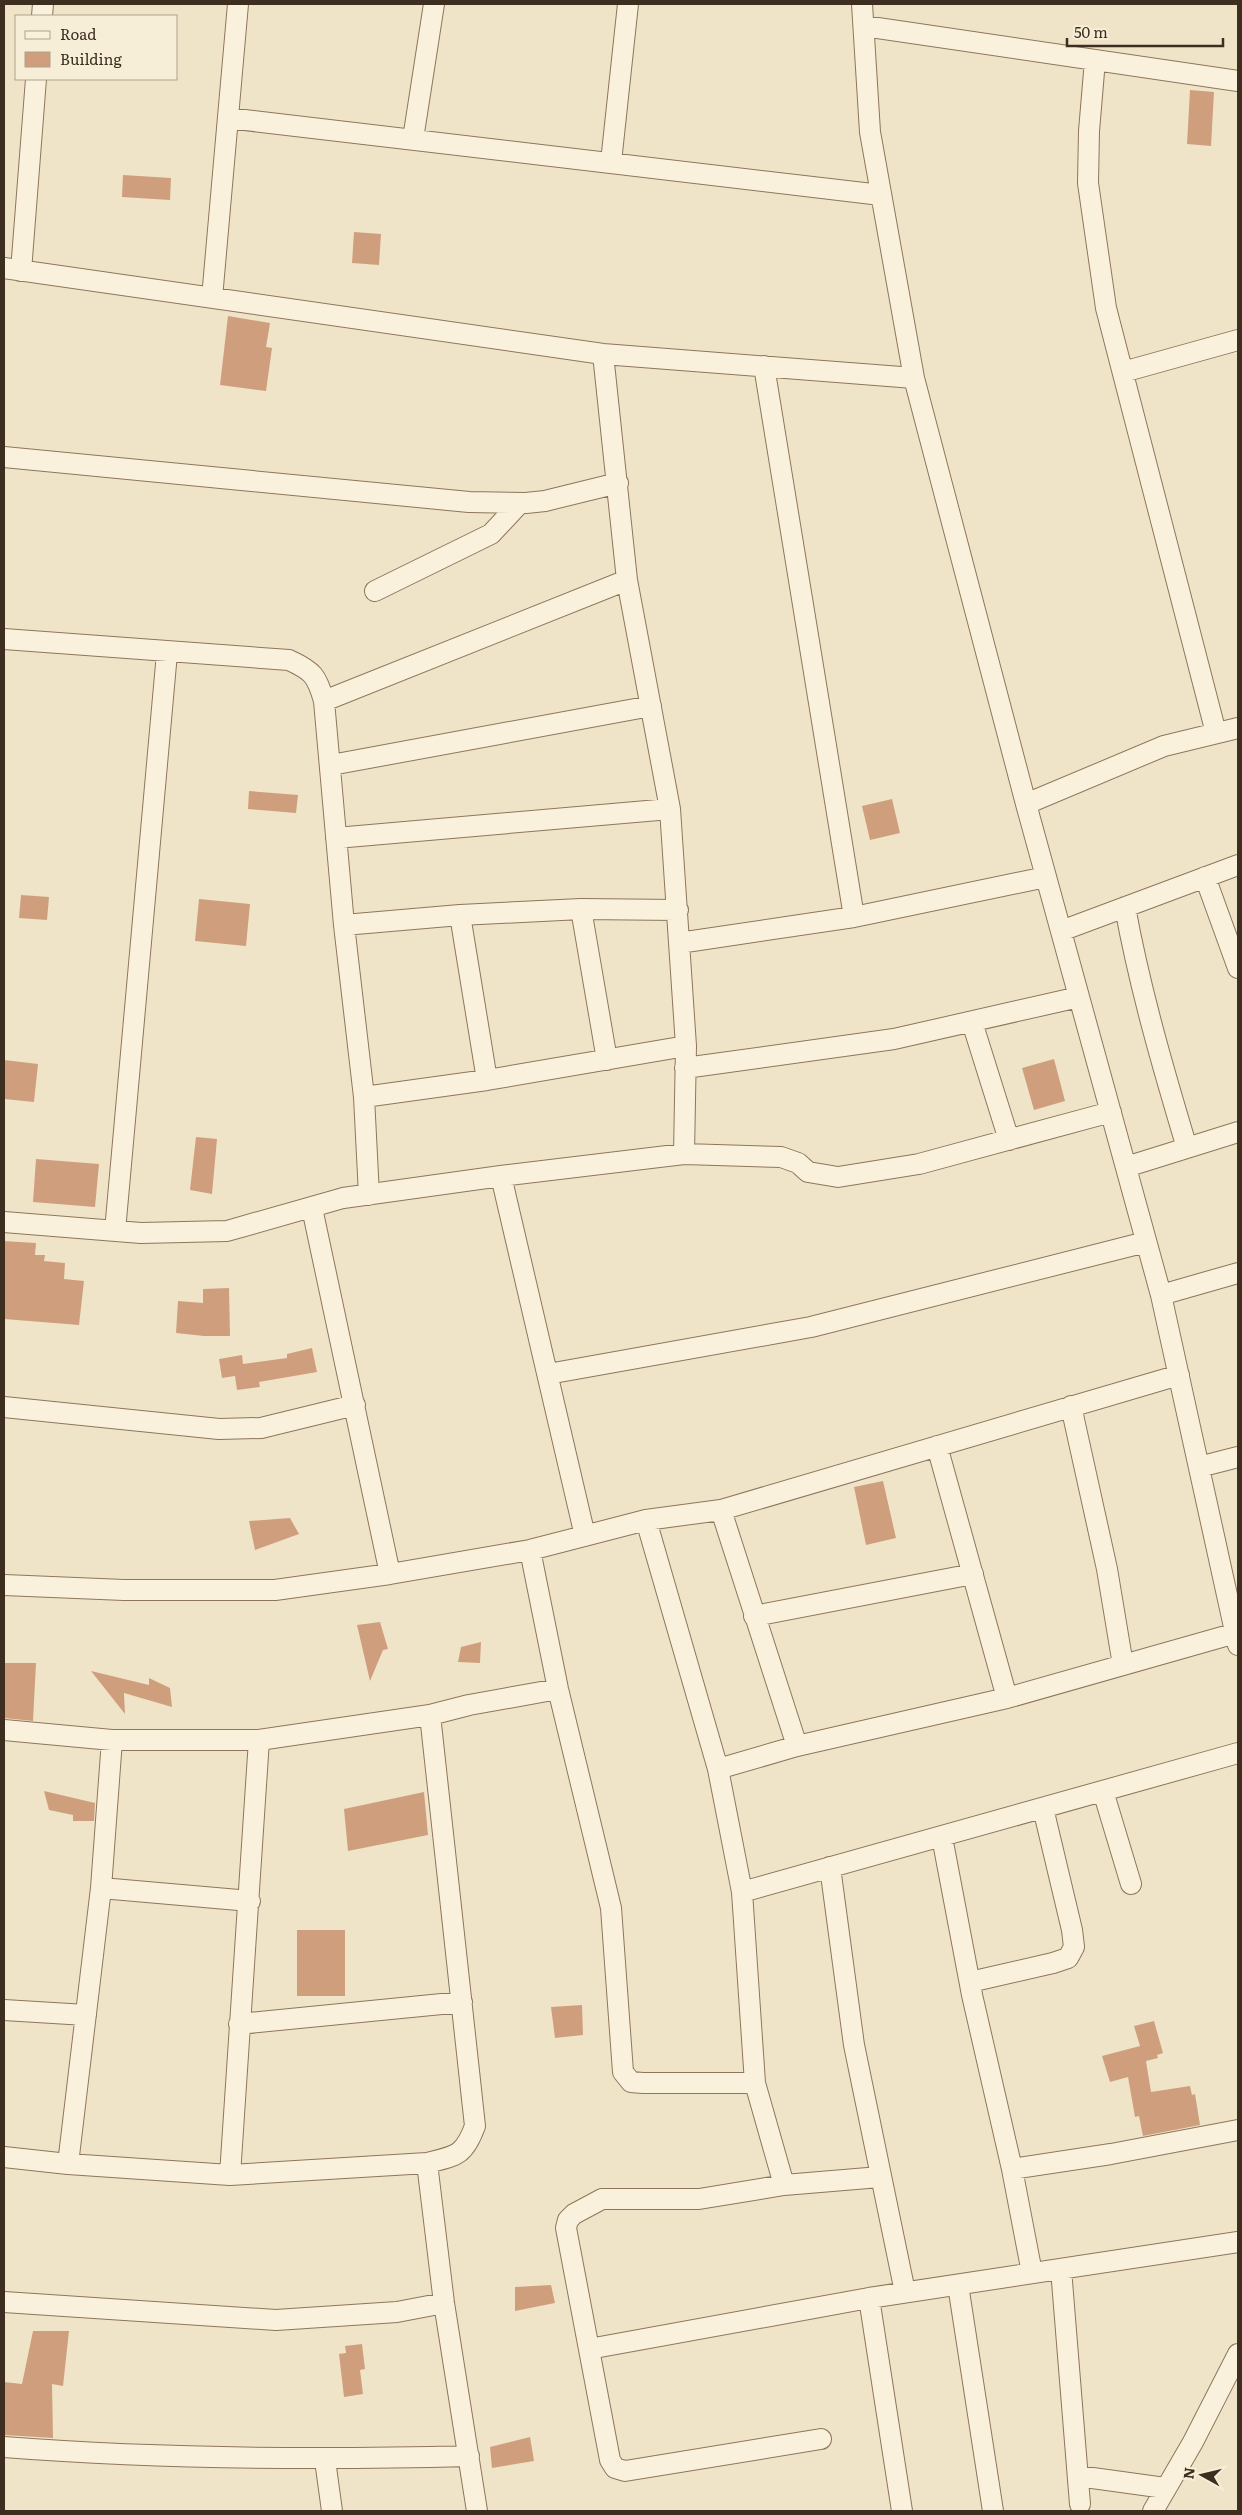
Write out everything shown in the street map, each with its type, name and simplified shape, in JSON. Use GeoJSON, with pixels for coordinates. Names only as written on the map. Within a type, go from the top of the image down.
{"type":"FeatureCollection","features":[{"type":"Feature","properties":{"kind":"street"},"geometry":{"type":"LineString","coordinates":[[212,298],[238,4]]}},
{"type":"Feature","properties":{"kind":"street"},"geometry":{"type":"LineString","coordinates":[[413,139],[434,4]]}},
{"type":"Feature","properties":{"kind":"street"},"geometry":{"type":"LineString","coordinates":[[610,162],[628,4]]}},
{"type":"Feature","properties":{"kind":"street"},"geometry":{"type":"LineString","coordinates":[[718,1769],[797,1746],[1007,1698],[1123,1665],[1237,1639],[1234,1607],[1199,1467],[1161,1295],[1026,804],[914,378],[870,132],[862,4]]}},
{"type":"Feature","properties":{"kind":"street"},"geometry":{"type":"LineString","coordinates":[[864,26],[1238,81]]}},
{"type":"Feature","properties":{"kind":"street"},"geometry":{"type":"LineString","coordinates":[[1096,60],[1089,131],[1088,183],[1106,308],[1216,733]]}},
{"type":"Feature","properties":{"kind":"street"},"geometry":{"type":"LineString","coordinates":[[36,80],[12,269],[603,354],[914,378]]}},
{"type":"Feature","properties":{"kind":"street"},"geometry":{"type":"LineString","coordinates":[[228,118],[882,195]]}},
{"type":"Feature","properties":{"kind":"street"},"geometry":{"type":"LineString","coordinates":[[1123,372],[1238,340]]}},
{"type":"Feature","properties":{"kind":"street"},"geometry":{"type":"LineString","coordinates":[[603,354],[627,580],[670,808],[686,1046],[684,1154]]}},
{"type":"Feature","properties":{"kind":"street"},"geometry":{"type":"LineString","coordinates":[[764,366],[854,917]]}},
{"type":"Feature","properties":{"kind":"street"},"geometry":{"type":"LineString","coordinates":[[4,456],[394,496],[520,503],[546,501],[618,483]]}},
{"type":"Feature","properties":{"kind":"street"},"geometry":{"type":"LineString","coordinates":[[375,591],[491,534],[520,503]]}},
{"type":"Feature","properties":{"kind":"street"},"geometry":{"type":"LineString","coordinates":[[324,701],[627,580]]}},
{"type":"Feature","properties":{"kind":"street"},"geometry":{"type":"LineString","coordinates":[[4,639],[167,653],[290,660],[309,669],[319,683],[324,701],[331,765],[344,925],[364,1097],[369,1195]]}},
{"type":"Feature","properties":{"kind":"street"},"geometry":{"type":"LineString","coordinates":[[116,1231],[167,653]]}},
{"type":"Feature","properties":{"kind":"street"},"geometry":{"type":"LineString","coordinates":[[331,765],[651,706]]}},
{"type":"Feature","properties":{"kind":"street"},"geometry":{"type":"LineString","coordinates":[[1026,804],[1164,746],[1238,728]]}},
{"type":"Feature","properties":{"kind":"street"},"geometry":{"type":"LineString","coordinates":[[336,838],[670,808]]}},
{"type":"Feature","properties":{"kind":"street"},"geometry":{"type":"LineString","coordinates":[[1061,931],[1238,865]]}},
{"type":"Feature","properties":{"kind":"street"},"geometry":{"type":"LineString","coordinates":[[679,943],[854,917],[1046,877]]}},
{"type":"Feature","properties":{"kind":"street"},"geometry":{"type":"LineString","coordinates":[[1205,877],[1238,968]]}},
{"type":"Feature","properties":{"kind":"street"},"geometry":{"type":"LineString","coordinates":[[1125,907],[1136,968],[1149,1019],[1187,1148]]}},
{"type":"Feature","properties":{"kind":"street"},"geometry":{"type":"LineString","coordinates":[[344,925],[460,915],[580,909],[678,910]]}},
{"type":"Feature","properties":{"kind":"street"},"geometry":{"type":"LineString","coordinates":[[580,909],[607,1060]]}},
{"type":"Feature","properties":{"kind":"street"},"geometry":{"type":"LineString","coordinates":[[460,915],[487,1080]]}},
{"type":"Feature","properties":{"kind":"street"},"geometry":{"type":"LineString","coordinates":[[685,1068],[894,1039],[1079,997]]}},
{"type":"Feature","properties":{"kind":"street"},"geometry":{"type":"LineString","coordinates":[[972,1022],[1009,1140]]}},
{"type":"Feature","properties":{"kind":"street"},"geometry":{"type":"LineString","coordinates":[[364,1097],[487,1080],[686,1046]]}},
{"type":"Feature","properties":{"kind":"street"},"geometry":{"type":"LineString","coordinates":[[4,1222],[116,1231],[227,1231],[343,1198],[501,1176],[684,1154],[781,1157],[798,1162],[808,1172],[838,1177],[919,1164],[1111,1112]]}},
{"type":"Feature","properties":{"kind":"street"},"geometry":{"type":"LineString","coordinates":[[1126,1167],[1238,1132]]}},
{"type":"Feature","properties":{"kind":"street"},"geometry":{"type":"LineString","coordinates":[[501,1176],[585,1536]]}},
{"type":"Feature","properties":{"kind":"street"},"geometry":{"type":"LineString","coordinates":[[312,1208],[390,1574]]}},
{"type":"Feature","properties":{"kind":"street"},"geometry":{"type":"LineString","coordinates":[[548,1374],[811,1327],[1146,1242]]}},
{"type":"Feature","properties":{"kind":"street"},"geometry":{"type":"LineString","coordinates":[[1161,1295],[1238,1274]]}},
{"type":"Feature","properties":{"kind":"street"},"geometry":{"type":"LineString","coordinates":[[4,1584],[124,1590],[275,1590],[390,1574],[530,1550],[646,1520],[721,1510],[1179,1375]]}},
{"type":"Feature","properties":{"kind":"street"},"geometry":{"type":"LineString","coordinates":[[4,1407],[219,1429],[261,1428],[355,1405]]}},
{"type":"Feature","properties":{"kind":"street"},"geometry":{"type":"LineString","coordinates":[[1072,1406],[1108,1569],[1123,1665]]}},
{"type":"Feature","properties":{"kind":"street"},"geometry":{"type":"LineString","coordinates":[[938,1446],[1007,1698]]}},
{"type":"Feature","properties":{"kind":"street"},"geometry":{"type":"LineString","coordinates":[[1199,1467],[1238,1457]]}},
{"type":"Feature","properties":{"kind":"street"},"geometry":{"type":"LineString","coordinates":[[721,1510],[797,1746]]}},
{"type":"Feature","properties":{"kind":"street"},"geometry":{"type":"LineString","coordinates":[[646,1520],[718,1769],[742,1892],[755,2083],[784,2185]]}},
{"type":"Feature","properties":{"kind":"street"},"geometry":{"type":"LineString","coordinates":[[530,1550],[558,1689],[611,1908],[622,2072],[631,2082],[643,2083],[755,2083]]}},
{"type":"Feature","properties":{"kind":"street"},"geometry":{"type":"LineString","coordinates":[[754,1616],[973,1574]]}},
{"type":"Feature","properties":{"kind":"street"},"geometry":{"type":"LineString","coordinates":[[4,1730],[112,1740],[258,1740],[430,1715],[469,1705],[558,1689]]}},
{"type":"Feature","properties":{"kind":"street"},"geometry":{"type":"LineString","coordinates":[[4,2157],[68,2164],[230,2175],[427,2163],[456,2156],[468,2145],[474,2126],[430,1715]]}},
{"type":"Feature","properties":{"kind":"street"},"geometry":{"type":"LineString","coordinates":[[68,2164],[101,1888],[112,1740]]}},
{"type":"Feature","properties":{"kind":"street"},"geometry":{"type":"LineString","coordinates":[[230,2175],[239,2024],[250,1901],[258,1740]]}},
{"type":"Feature","properties":{"kind":"street"},"geometry":{"type":"LineString","coordinates":[[742,1892],[1238,1753]]}},
{"type":"Feature","properties":{"kind":"street"},"geometry":{"type":"LineString","coordinates":[[1103,1791],[1131,1884]]}},
{"type":"Feature","properties":{"kind":"street"},"geometry":{"type":"LineString","coordinates":[[970,1982],[1068,1958],[1074,1947],[1072,1930],[1043,1808]]}},
{"type":"Feature","properties":{"kind":"street"},"geometry":{"type":"LineString","coordinates":[[942,1837],[970,1982],[1012,2169],[1032,2273]]}},
{"type":"Feature","properties":{"kind":"street"},"geometry":{"type":"LineString","coordinates":[[830,1867],[854,2044],[905,2292]]}},
{"type":"Feature","properties":{"kind":"street"},"geometry":{"type":"LineString","coordinates":[[101,1888],[250,1901]]}},
{"type":"Feature","properties":{"kind":"street"},"geometry":{"type":"LineString","coordinates":[[239,2024],[462,2002]]}},
{"type":"Feature","properties":{"kind":"street"},"geometry":{"type":"LineString","coordinates":[[4,2010],[86,2015]]}},
{"type":"Feature","properties":{"kind":"street"},"geometry":{"type":"LineString","coordinates":[[1012,2169],[1111,2154],[1238,2130]]}},
{"type":"Feature","properties":{"kind":"street"},"geometry":{"type":"LineString","coordinates":[[427,2163],[444,2303],[477,2511]]}},
{"type":"Feature","properties":{"kind":"street"},"geometry":{"type":"LineString","coordinates":[[821,2440],[625,2471],[615,2468],[610,2460],[566,2236],[568,2220],[574,2214],[602,2199],[699,2199],[784,2185],[880,2177]]}},
{"type":"Feature","properties":{"kind":"street"},"geometry":{"type":"LineString","coordinates":[[589,2349],[905,2292],[1238,2242]]}},
{"type":"Feature","properties":{"kind":"street"},"geometry":{"type":"LineString","coordinates":[[1061,2269],[1080,2504]]}},
{"type":"Feature","properties":{"kind":"street"},"geometry":{"type":"LineString","coordinates":[[958,2284],[992,2511]]}},
{"type":"Feature","properties":{"kind":"street"},"geometry":{"type":"LineString","coordinates":[[869,2298],[902,2511]]}},
{"type":"Feature","properties":{"kind":"street"},"geometry":{"type":"LineString","coordinates":[[4,2302],[276,2320],[397,2312],[444,2303]]}},
{"type":"Feature","properties":{"kind":"street"},"geometry":{"type":"LineString","coordinates":[[1153,2511],[1193,2442],[1238,2354]]}},
{"type":"Feature","properties":{"kind":"street"},"geometry":{"type":"LineString","coordinates":[[4,2447],[79,2453],[325,2460],[469,2456]]}},
{"type":"Feature","properties":{"kind":"street"},"geometry":{"type":"LineString","coordinates":[[325,2460],[332,2511]]}},
{"type":"Feature","properties":{"kind":"street"},"geometry":{"type":"LineString","coordinates":[[1078,2476],[1165,2488]]}},
{"type":"Feature","properties":{"kind":"building"},"geometry":{"type":"Polygon","coordinates":[[[1190,90],[1214,92],[1211,146],[1187,144],[1190,90]]]}},
{"type":"Feature","properties":{"kind":"building"},"geometry":{"type":"Polygon","coordinates":[[[123,175],[171,178],[170,200],[122,197],[123,175]]]}},
{"type":"Feature","properties":{"kind":"building"},"geometry":{"type":"Polygon","coordinates":[[[354,232],[381,234],[379,265],[352,263],[354,232]]]}},
{"type":"Feature","properties":{"kind":"building"},"geometry":{"type":"Polygon","coordinates":[[[228,316],[270,323],[266,347],[272,348],[266,391],[220,385],[228,316]]]}},
{"type":"Feature","properties":{"kind":"building"},"geometry":{"type":"Polygon","coordinates":[[[249,791],[298,795],[296,813],[248,809],[249,791]]]}},
{"type":"Feature","properties":{"kind":"building"},"geometry":{"type":"Polygon","coordinates":[[[892,799],[900,833],[870,840],[862,806],[892,799]]]}},
{"type":"Feature","properties":{"kind":"building"},"geometry":{"type":"Polygon","coordinates":[[[21,895],[49,897],[47,920],[19,918],[21,895]]]}},
{"type":"Feature","properties":{"kind":"building"},"geometry":{"type":"Polygon","coordinates":[[[199,899],[250,904],[246,946],[195,941],[199,899]]]}},
{"type":"Feature","properties":{"kind":"building"},"geometry":{"type":"Polygon","coordinates":[[[1054,1059],[1065,1101],[1034,1110],[1022,1068],[1054,1059]]]}},
{"type":"Feature","properties":{"kind":"building"},"geometry":{"type":"Polygon","coordinates":[[[4,1060],[38,1064],[34,1102],[4,1099],[4,1060]]]}},
{"type":"Feature","properties":{"kind":"building"},"geometry":{"type":"Polygon","coordinates":[[[196,1137],[217,1139],[212,1194],[190,1190],[196,1137]]]}},
{"type":"Feature","properties":{"kind":"building"},"geometry":{"type":"Polygon","coordinates":[[[36,1159],[99,1164],[95,1207],[33,1202],[36,1159]]]}},
{"type":"Feature","properties":{"kind":"building"},"geometry":{"type":"Polygon","coordinates":[[[4,1241],[36,1243],[35,1255],[45,1255],[44,1261],[65,1263],[64,1279],[84,1281],[79,1325],[4,1319],[4,1241]]]}},
{"type":"Feature","properties":{"kind":"building"},"geometry":{"type":"Polygon","coordinates":[[[229,1288],[230,1336],[176,1333],[178,1301],[203,1303],[203,1289],[229,1288]]]}},
{"type":"Feature","properties":{"kind":"building"},"geometry":{"type":"Polygon","coordinates":[[[312,1348],[317,1372],[259,1382],[260,1387],[237,1390],[235,1376],[222,1378],[219,1359],[242,1355],[243,1364],[287,1358],[287,1354],[312,1348]]]}},
{"type":"Feature","properties":{"kind":"building"},"geometry":{"type":"Polygon","coordinates":[[[883,1481],[896,1538],[866,1545],[854,1487],[883,1481]]]}},
{"type":"Feature","properties":{"kind":"building"},"geometry":{"type":"Polygon","coordinates":[[[290,1518],[299,1534],[255,1550],[249,1521],[290,1518]]]}},
{"type":"Feature","properties":{"kind":"building"},"geometry":{"type":"Polygon","coordinates":[[[380,1622],[388,1649],[383,1650],[370,1681],[357,1625],[380,1622]]]}},
{"type":"Feature","properties":{"kind":"building"},"geometry":{"type":"Polygon","coordinates":[[[481,1642],[480,1663],[458,1662],[461,1647],[481,1642]]]}},
{"type":"Feature","properties":{"kind":"building"},"geometry":{"type":"Polygon","coordinates":[[[4,1663],[36,1663],[33,1721],[4,1718],[4,1663]]]}},
{"type":"Feature","properties":{"kind":"building"},"geometry":{"type":"Polygon","coordinates":[[[91,1671],[149,1685],[149,1678],[170,1688],[172,1707],[124,1693],[125,1714],[91,1671]]]}},
{"type":"Feature","properties":{"kind":"building"},"geometry":{"type":"Polygon","coordinates":[[[44,1791],[95,1803],[94,1821],[73,1821],[73,1815],[49,1810],[44,1791]]]}},
{"type":"Feature","properties":{"kind":"building"},"geometry":{"type":"Polygon","coordinates":[[[424,1792],[428,1835],[348,1851],[344,1809],[424,1792]]]}},
{"type":"Feature","properties":{"kind":"building"},"geometry":{"type":"Polygon","coordinates":[[[297,1930],[345,1930],[345,1996],[297,1996],[297,1930]]]}},
{"type":"Feature","properties":{"kind":"building"},"geometry":{"type":"Polygon","coordinates":[[[582,2005],[583,2035],[555,2038],[551,2007],[582,2005]]]}},
{"type":"Feature","properties":{"kind":"building"},"geometry":{"type":"Polygon","coordinates":[[[1154,2021],[1163,2053],[1157,2055],[1158,2058],[1146,2061],[1151,2092],[1190,2086],[1192,2095],[1195,2094],[1200,2125],[1143,2136],[1139,2116],[1135,2117],[1128,2077],[1110,2082],[1102,2056],[1140,2046],[1134,2026],[1154,2021]]]}},
{"type":"Feature","properties":{"kind":"building"},"geometry":{"type":"Polygon","coordinates":[[[551,2285],[555,2303],[515,2311],[515,2287],[551,2285]]]}},
{"type":"Feature","properties":{"kind":"building"},"geometry":{"type":"Polygon","coordinates":[[[33,2331],[69,2331],[63,2386],[52,2384],[53,2438],[4,2435],[4,2382],[22,2384],[33,2331]]]}},
{"type":"Feature","properties":{"kind":"building"},"geometry":{"type":"Polygon","coordinates":[[[362,2344],[365,2369],[360,2370],[363,2394],[344,2397],[339,2354],[346,2353],[345,2346],[362,2344]]]}},
{"type":"Feature","properties":{"kind":"building"},"geometry":{"type":"Polygon","coordinates":[[[530,2437],[534,2461],[492,2468],[490,2447],[530,2437]]]}}]}
